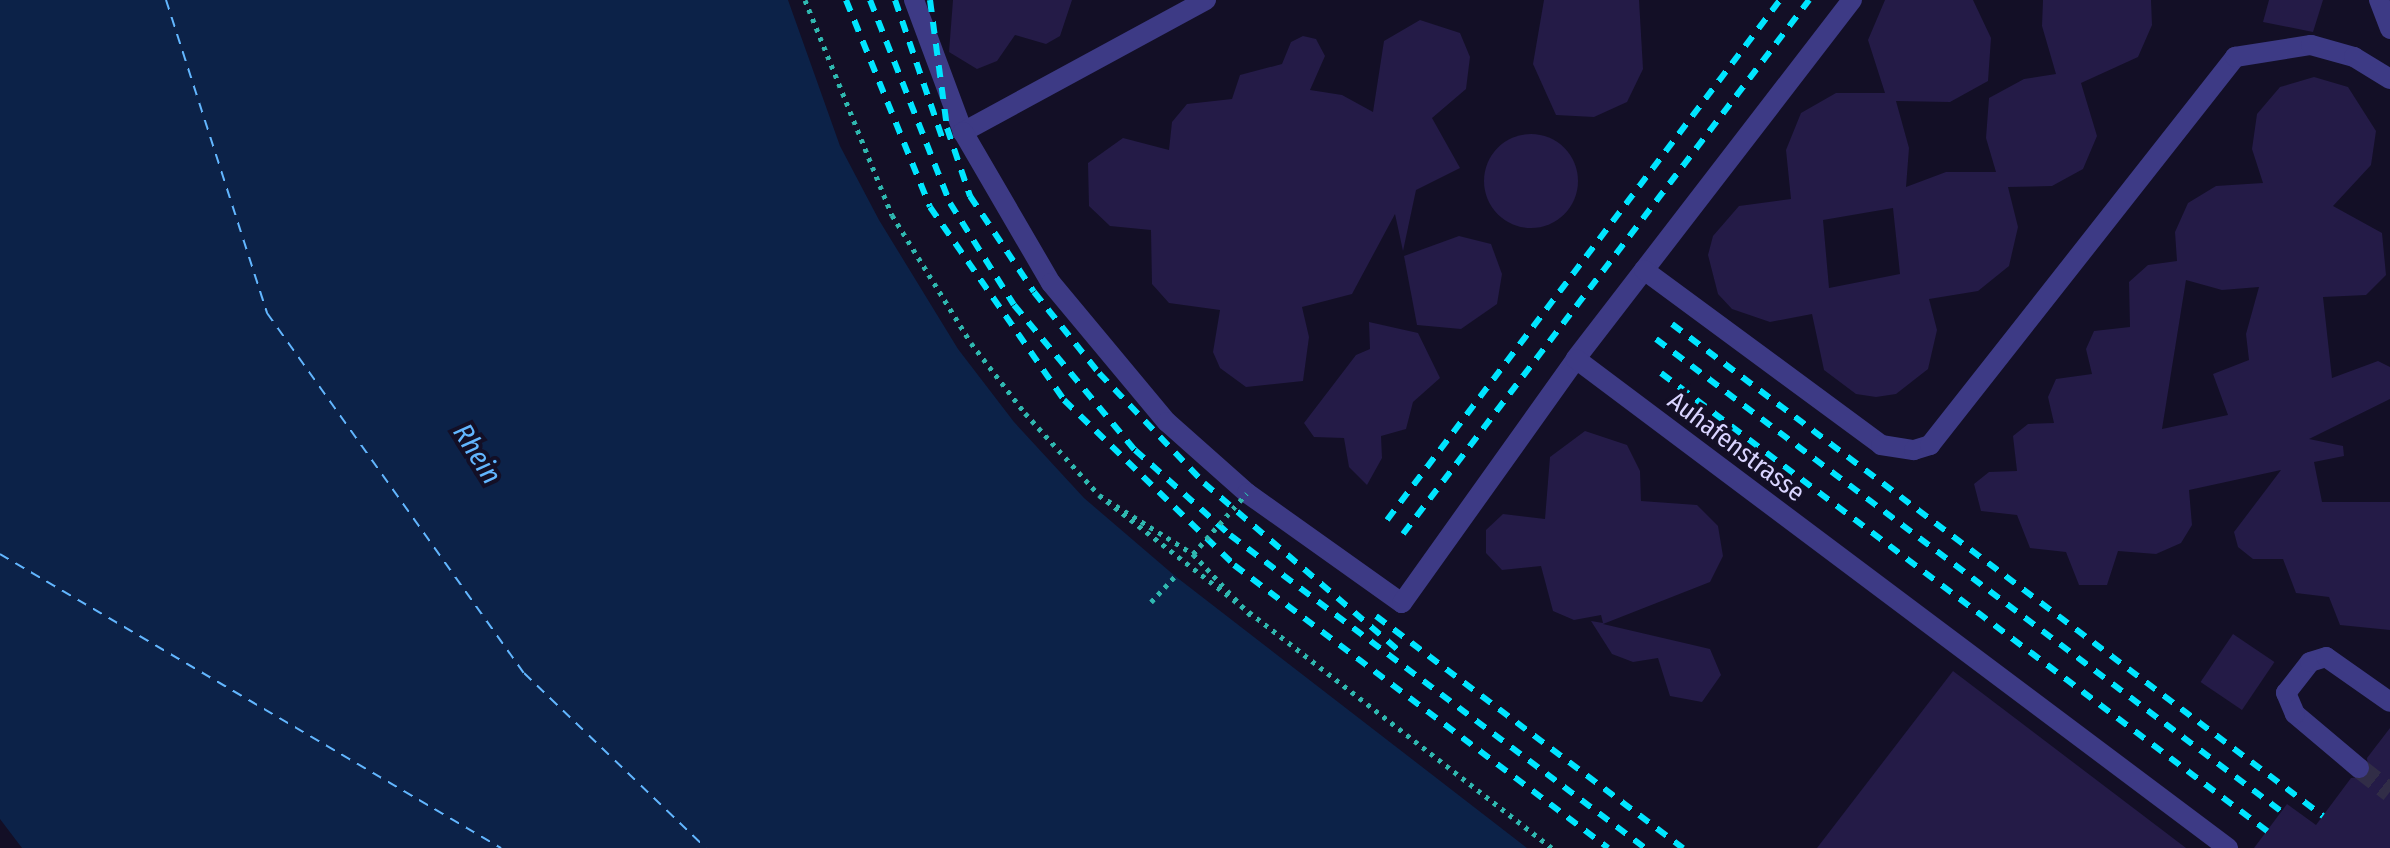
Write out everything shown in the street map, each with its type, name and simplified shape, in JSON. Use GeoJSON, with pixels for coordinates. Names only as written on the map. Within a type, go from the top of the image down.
{"type":"FeatureCollection","features":[{"type":"Feature","properties":{"kind":"street"},"geometry":{"type":"LineString","coordinates":[[914,0],[963,132],[1051,283],[1111,360],[1247,493],[1402,603],[1576,359],[1852,0]]}},
{"type":"Feature","properties":{"kind":"street"},"geometry":{"type":"LineString","coordinates":[[963,132],[1206,0]]}},
{"type":"Feature","properties":{"kind":"street"},"geometry":{"type":"LineString","coordinates":[[2379,0],[2390,29]]}},
{"type":"Feature","properties":{"kind":"street"},"geometry":{"type":"LineString","coordinates":[[1644,270],[1881,445],[1914,450],[1930,445],[2235,57],[2311,45],[2354,57],[2390,79]]}},
{"type":"Feature","properties":{"kind":"street","name":"Auhafenstrasse"},"geometry":{"type":"LineString","coordinates":[[1576,359],[2228,848]]}},
{"type":"Feature","properties":{"kind":"street"},"geometry":{"type":"LineString","coordinates":[[2359,768],[2295,714],[2286,693],[2310,662],[2326,657],[2390,702]]}},
{"type":"Feature","properties":{"kind":"path"},"geometry":{"type":"LineString","coordinates":[[805,0],[892,215],[971,343],[1099,495],[1267,632],[1552,848]]}},
{"type":"Feature","properties":{"kind":"path"},"geometry":{"type":"LineString","coordinates":[[1193,554],[1247,493]]}},
{"type":"Feature","properties":{"kind":"path"},"geometry":{"type":"LineString","coordinates":[[1099,495],[1193,554],[1267,632]]}},
{"type":"Feature","properties":{"kind":"path"},"geometry":{"type":"LineString","coordinates":[[1151,602],[1175,576]]}},
{"type":"Feature","properties":{"kind":"water","name":"Rhein"},"geometry":{"type":"Polygon","coordinates":[[[0,0],[788,0],[840,146],[879,220],[958,349],[1014,422],[1084,498],[1175,576],[1527,848],[22,848],[0,819],[0,0]]]}},
{"type":"Feature","properties":{"kind":"building"},"geometry":{"type":"Polygon","coordinates":[[[953,0],[1072,0],[1060,36],[1046,44],[1015,35],[997,61],[977,69],[949,52],[953,0]]]}},
{"type":"Feature","properties":{"kind":"building"},"geometry":{"type":"Polygon","coordinates":[[[1544,0],[1639,0],[1643,69],[1627,102],[1594,117],[1556,115],[1533,64],[1544,0]]]}},
{"type":"Feature","properties":{"kind":"building"},"geometry":{"type":"Polygon","coordinates":[[[1885,0],[1973,0],[1991,38],[1988,81],[1950,102],[1896,101],[1909,148],[1906,187],[1946,172],[1996,172],[1986,138],[1989,98],[2024,79],[2056,74],[2042,26],[2043,0],[2151,0],[2152,25],[2138,57],[2081,83],[2097,136],[2083,169],[2052,186],[2008,187],[2018,227],[2009,266],[1978,291],[1929,299],[1937,330],[1928,369],[1896,394],[1876,397],[1856,394],[1824,370],[1812,314],[1770,322],[1732,309],[1718,294],[1708,255],[1713,236],[1739,206],[1791,199],[1786,150],[1801,113],[1836,93],[1885,93],[1868,40],[1885,0]],[[1893,208],[1823,220],[1829,288],[1900,274],[1893,208]]]}},
{"type":"Feature","properties":{"kind":"building"},"geometry":{"type":"Polygon","coordinates":[[[2269,0],[2323,0],[2313,32],[2263,22],[2269,0]]]}},
{"type":"Feature","properties":{"kind":"building"},"geometry":{"type":"Polygon","coordinates":[[[1420,20],[1460,33],[1470,57],[1466,89],[1432,118],[1460,168],[1416,190],[1403,251],[1395,214],[1352,294],[1302,307],[1309,337],[1303,381],[1246,387],[1220,368],[1213,352],[1220,310],[1169,303],[1152,284],[1151,230],[1110,226],[1089,206],[1088,163],[1123,138],[1169,150],[1172,122],[1187,104],[1232,99],[1240,75],[1282,64],[1291,42],[1303,36],[1316,39],[1325,56],[1310,90],[1342,95],[1373,112],[1384,41],[1420,20]]]}},
{"type":"Feature","properties":{"kind":"building"},"geometry":{"type":"Polygon","coordinates":[[[2314,77],[2348,87],[2376,131],[2371,165],[2333,206],[2382,233],[2386,275],[2366,295],[2323,297],[2332,378],[2378,361],[2390,367],[2390,399],[2309,439],[2343,446],[2344,456],[2314,462],[2322,502],[2390,502],[2390,630],[2340,625],[2329,597],[2296,593],[2283,559],[2253,559],[2238,547],[2234,532],[2281,470],[2189,490],[2192,525],[2181,543],[2156,554],[2118,551],[2107,585],[2079,585],[2066,552],[2030,548],[2017,515],[1981,511],[1974,484],[1989,472],[2017,471],[2013,436],[2028,424],[2054,423],[2048,397],[2056,379],[2092,374],[2086,349],[2094,331],[2130,327],[2129,282],[2148,265],[2177,261],[2175,232],[2188,203],[2216,186],[2263,183],[2252,149],[2257,114],[2280,87],[2314,77]],[[2186,280],[2162,429],[2228,415],[2213,374],[2249,360],[2246,334],[2259,287],[2222,290],[2186,280]]]}},
{"type":"Feature","properties":{"kind":"building"},"geometry":{"type":"Polygon","coordinates":[[[1531,134],[1549,137],[1564,148],[1575,163],[1578,181],[1575,199],[1564,214],[1549,225],[1531,228],[1513,225],[1498,214],[1487,199],[1484,181],[1487,163],[1498,148],[1513,137],[1531,134]]]}},
{"type":"Feature","properties":{"kind":"building"},"geometry":{"type":"Polygon","coordinates":[[[1459,236],[1491,244],[1502,274],[1497,304],[1461,329],[1417,325],[1404,256],[1459,236]]]}},
{"type":"Feature","properties":{"kind":"building"},"geometry":{"type":"Polygon","coordinates":[[[1369,322],[1418,333],[1440,378],[1413,402],[1406,429],[1381,436],[1382,458],[1367,485],[1349,467],[1344,438],[1314,437],[1304,423],[1356,355],[1370,349],[1369,322]]]}},
{"type":"Feature","properties":{"kind":"building"},"geometry":{"type":"Polygon","coordinates":[[[1585,431],[1627,445],[1640,471],[1641,501],[1697,505],[1718,526],[1723,556],[1710,582],[1603,624],[1710,649],[1721,675],[1702,702],[1670,696],[1658,658],[1633,662],[1612,654],[1591,621],[1603,623],[1601,615],[1574,620],[1553,611],[1541,566],[1502,570],[1486,553],[1486,530],[1503,514],[1545,519],[1550,457],[1585,431]]]}},
{"type":"Feature","properties":{"kind":"building"},"geometry":{"type":"Polygon","coordinates":[[[2233,634],[2274,662],[2242,710],[2201,682],[2233,634]]]}},
{"type":"Feature","properties":{"kind":"building"},"geometry":{"type":"Polygon","coordinates":[[[1953,671],[2186,848],[1817,848],[1953,671]]]}},
{"type":"Feature","properties":{"kind":"building"},"geometry":{"type":"Polygon","coordinates":[[[2390,728],[2390,848],[2254,848],[2287,804],[2316,825],[2351,778],[2369,776],[2367,758],[2390,728]]]}},
{"type":"Feature","properties":{"kind":"ferry route"},"geometry":{"type":"LineString","coordinates":[[166,0],[267,313],[524,673],[706,848]]}},
{"type":"Feature","properties":{"kind":"ferry route"},"geometry":{"type":"LineString","coordinates":[[0,554],[501,848]]}},
{"type":"Feature","properties":{"kind":"tunnel"},"geometry":{"type":"LineString","coordinates":[[2359,768],[2390,792]]}},
{"type":"Feature","properties":{"kind":"railway"},"geometry":{"type":"LineString","coordinates":[[846,0],[930,207],[1064,400],[1234,565],[1608,848]]}},
{"type":"Feature","properties":{"kind":"railway"},"geometry":{"type":"LineString","coordinates":[[870,0],[950,203],[1014,305],[1135,450],[1230,535],[1645,848]]}},
{"type":"Feature","properties":{"kind":"railway"},"geometry":{"type":"LineString","coordinates":[[895,0],[943,140]]}},
{"type":"Feature","properties":{"kind":"railway"},"geometry":{"type":"LineString","coordinates":[[930,0],[947,128],[970,196],[1034,292],[1099,373],[1204,483],[1398,650]]}},
{"type":"Feature","properties":{"kind":"railway"},"geometry":{"type":"LineString","coordinates":[[1387,520],[1780,0]]}},
{"type":"Feature","properties":{"kind":"railway"},"geometry":{"type":"LineString","coordinates":[[1403,534],[1809,0]]}},
{"type":"Feature","properties":{"kind":"railway"},"geometry":{"type":"LineString","coordinates":[[1672,324],[2323,816]]}},
{"type":"Feature","properties":{"kind":"railway"},"geometry":{"type":"LineString","coordinates":[[1656,339],[2282,812]]}},
{"type":"Feature","properties":{"kind":"railway"},"geometry":{"type":"LineString","coordinates":[[1661,373],[2267,831]]}},
{"type":"Feature","properties":{"kind":"railway"},"geometry":{"type":"LineString","coordinates":[[1376,616],[1683,848]]}}]}
